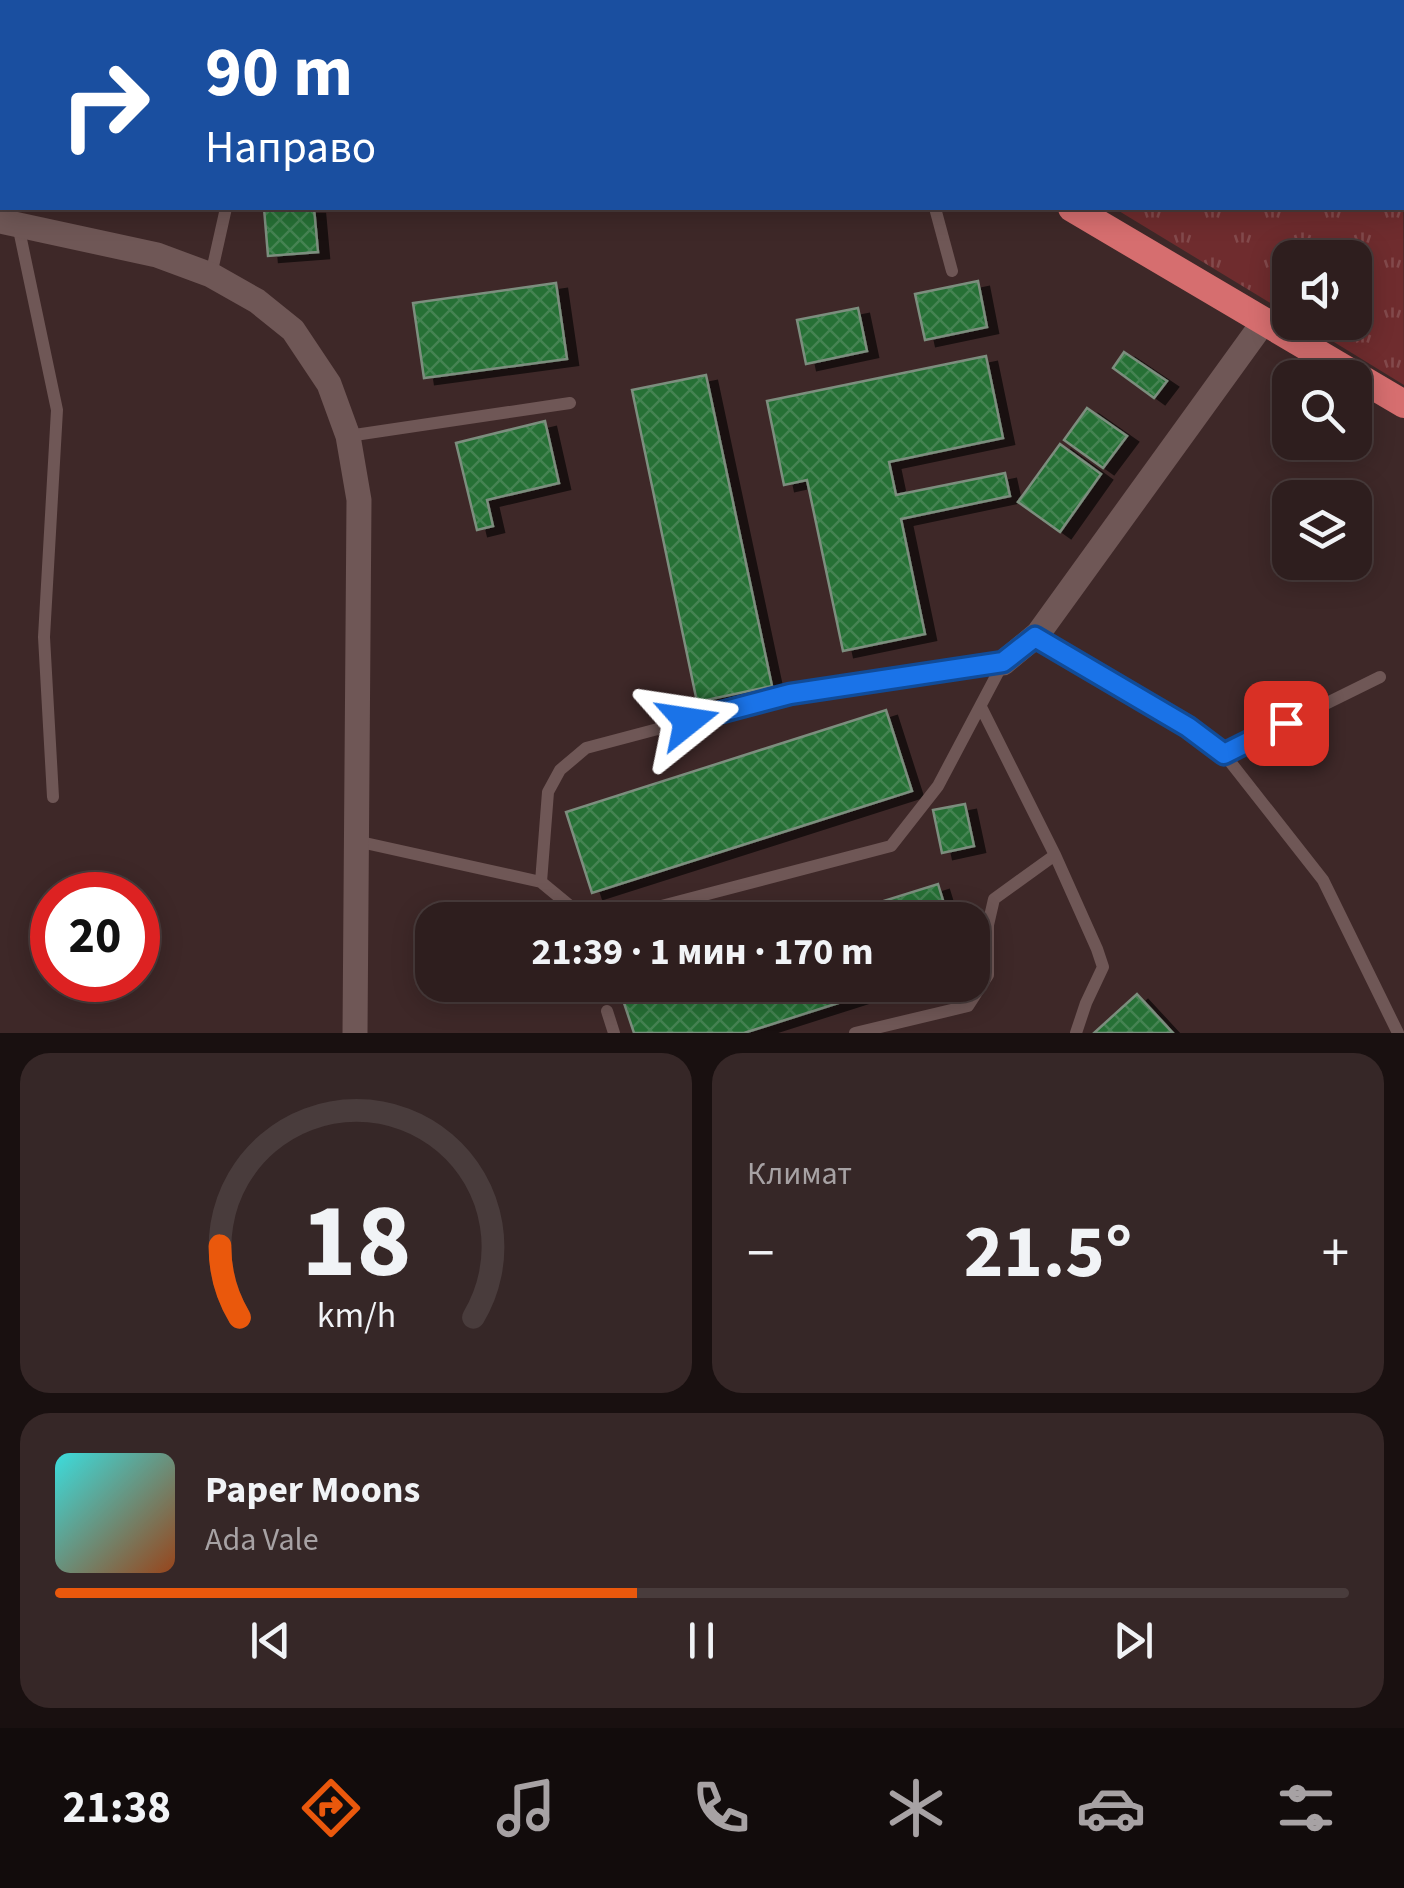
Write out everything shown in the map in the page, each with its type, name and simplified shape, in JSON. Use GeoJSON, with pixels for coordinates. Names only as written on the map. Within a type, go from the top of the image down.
{"type":"FeatureCollection","features":[{"type":"Feature","properties":{"kind":"highway"},"geometry":{"type":"LineString","coordinates":[[1075,210],[1404,404]]}},
{"type":"Feature","properties":{"kind":"street"},"geometry":{"type":"LineString","coordinates":[[9,223],[157,255],[211,275],[258,301],[293,330],[329,384],[348,436],[359,500],[355,1033]]}},
{"type":"Feature","properties":{"kind":"street"},"geometry":{"type":"LineString","coordinates":[[1003,662],[1035,637],[1265,320]]}},
{"type":"Feature","properties":{"kind":"lane"},"geometry":{"type":"LineString","coordinates":[[211,275],[226,210]]}},
{"type":"Feature","properties":{"kind":"lane"},"geometry":{"type":"LineString","coordinates":[[937,210],[952,270]]}},
{"type":"Feature","properties":{"kind":"lane"},"geometry":{"type":"LineString","coordinates":[[9,223],[56,410],[44,637],[53,797]]}},
{"type":"Feature","properties":{"kind":"lane"},"geometry":{"type":"LineString","coordinates":[[348,436],[570,403]]}},
{"type":"Feature","properties":{"kind":"lane"},"geometry":{"type":"LineString","coordinates":[[1035,637],[1188,727],[1224,754],[1323,880],[1398,1033]]}},
{"type":"Feature","properties":{"kind":"lane"},"geometry":{"type":"LineString","coordinates":[[540,882],[548,792],[560,770],[586,748],[790,694],[1003,662]]}},
{"type":"Feature","properties":{"kind":"lane"},"geometry":{"type":"LineString","coordinates":[[677,902],[892,846],[938,786],[1003,662]]}},
{"type":"Feature","properties":{"kind":"lane"},"geometry":{"type":"LineString","coordinates":[[1224,754],[1380,677]]}},
{"type":"Feature","properties":{"kind":"lane"},"geometry":{"type":"LineString","coordinates":[[982,707],[1098,949],[1103,967],[1076,1033]]}},
{"type":"Feature","properties":{"kind":"lane"},"geometry":{"type":"LineString","coordinates":[[356,841],[540,882],[565,902]]}},
{"type":"Feature","properties":{"kind":"lane"},"geometry":{"type":"LineString","coordinates":[[855,1033],[968,1006],[988,974],[988,925],[994,899],[1055,855]]}},
{"type":"Feature","properties":{"kind":"lane"},"geometry":{"type":"LineString","coordinates":[[607,1010],[614,1033]]}},
{"type":"Feature","properties":{"kind":"green space"},"geometry":{"type":"Polygon","coordinates":[[[1117,210],[1403,210],[1404,385],[1372,365],[1372,360],[1363,360],[1331,340],[1372,340],[1372,240],[1272,240],[1272,304],[1117,210]]]}},
{"type":"Feature","properties":{"kind":"building"},"geometry":{"type":"Polygon","coordinates":[[[264,210],[314,210],[318,252],[268,256],[264,210]]]}},
{"type":"Feature","properties":{"kind":"building"},"geometry":{"type":"Polygon","coordinates":[[[978,281],[987,327],[925,340],[915,294],[978,281]]]}},
{"type":"Feature","properties":{"kind":"building"},"geometry":{"type":"Polygon","coordinates":[[[556,283],[567,359],[424,378],[413,303],[556,283]]]}},
{"type":"Feature","properties":{"kind":"building"},"geometry":{"type":"Polygon","coordinates":[[[858,308],[867,351],[806,364],[797,320],[858,308]]]}},
{"type":"Feature","properties":{"kind":"building"},"geometry":{"type":"Polygon","coordinates":[[[1124,352],[1167,381],[1154,398],[1113,368],[1124,352]]]}},
{"type":"Feature","properties":{"kind":"building"},"geometry":{"type":"Polygon","coordinates":[[[986,356],[1003,438],[889,462],[896,495],[1005,473],[1010,496],[901,519],[925,634],[843,651],[807,480],[784,485],[767,401],[986,356]]]}},
{"type":"Feature","properties":{"kind":"building"},"geometry":{"type":"Polygon","coordinates":[[[706,375],[772,686],[697,702],[632,390],[706,375]]]}},
{"type":"Feature","properties":{"kind":"building"},"geometry":{"type":"Polygon","coordinates":[[[1087,408],[1127,436],[1103,468],[1064,440],[1087,408]]]}},
{"type":"Feature","properties":{"kind":"building"},"geometry":{"type":"Polygon","coordinates":[[[545,421],[559,483],[487,500],[493,526],[477,530],[456,443],[545,421]]]}},
{"type":"Feature","properties":{"kind":"building"},"geometry":{"type":"Polygon","coordinates":[[[1060,444],[1101,474],[1060,532],[1018,502],[1060,444]]]}},
{"type":"Feature","properties":{"kind":"building"},"geometry":{"type":"Polygon","coordinates":[[[886,710],[912,791],[592,893],[566,812],[886,710]]]}},
{"type":"Feature","properties":{"kind":"building"},"geometry":{"type":"Polygon","coordinates":[[[965,804],[974,846],[942,853],[933,810],[965,804]]]}},
{"type":"Feature","properties":{"kind":"building"},"geometry":{"type":"Polygon","coordinates":[[[938,884],[944,902],[880,902],[938,884]]]}},
{"type":"Feature","properties":{"kind":"building"},"geometry":{"type":"Polygon","coordinates":[[[1137,994],[1173,1033],[1094,1033],[1137,994]]]}},
{"type":"Feature","properties":{"kind":"building"},"geometry":{"type":"Polygon","coordinates":[[[624,1002],[842,1002],[744,1033],[634,1033],[624,1002]]]}},
{"type":"Feature","properties":{"kind":"route"},"geometry":{"type":"LineString","coordinates":[[688,721],[790,694],[1003,662],[1035,637],[1188,727],[1224,754],[1286,723]]}}]}
